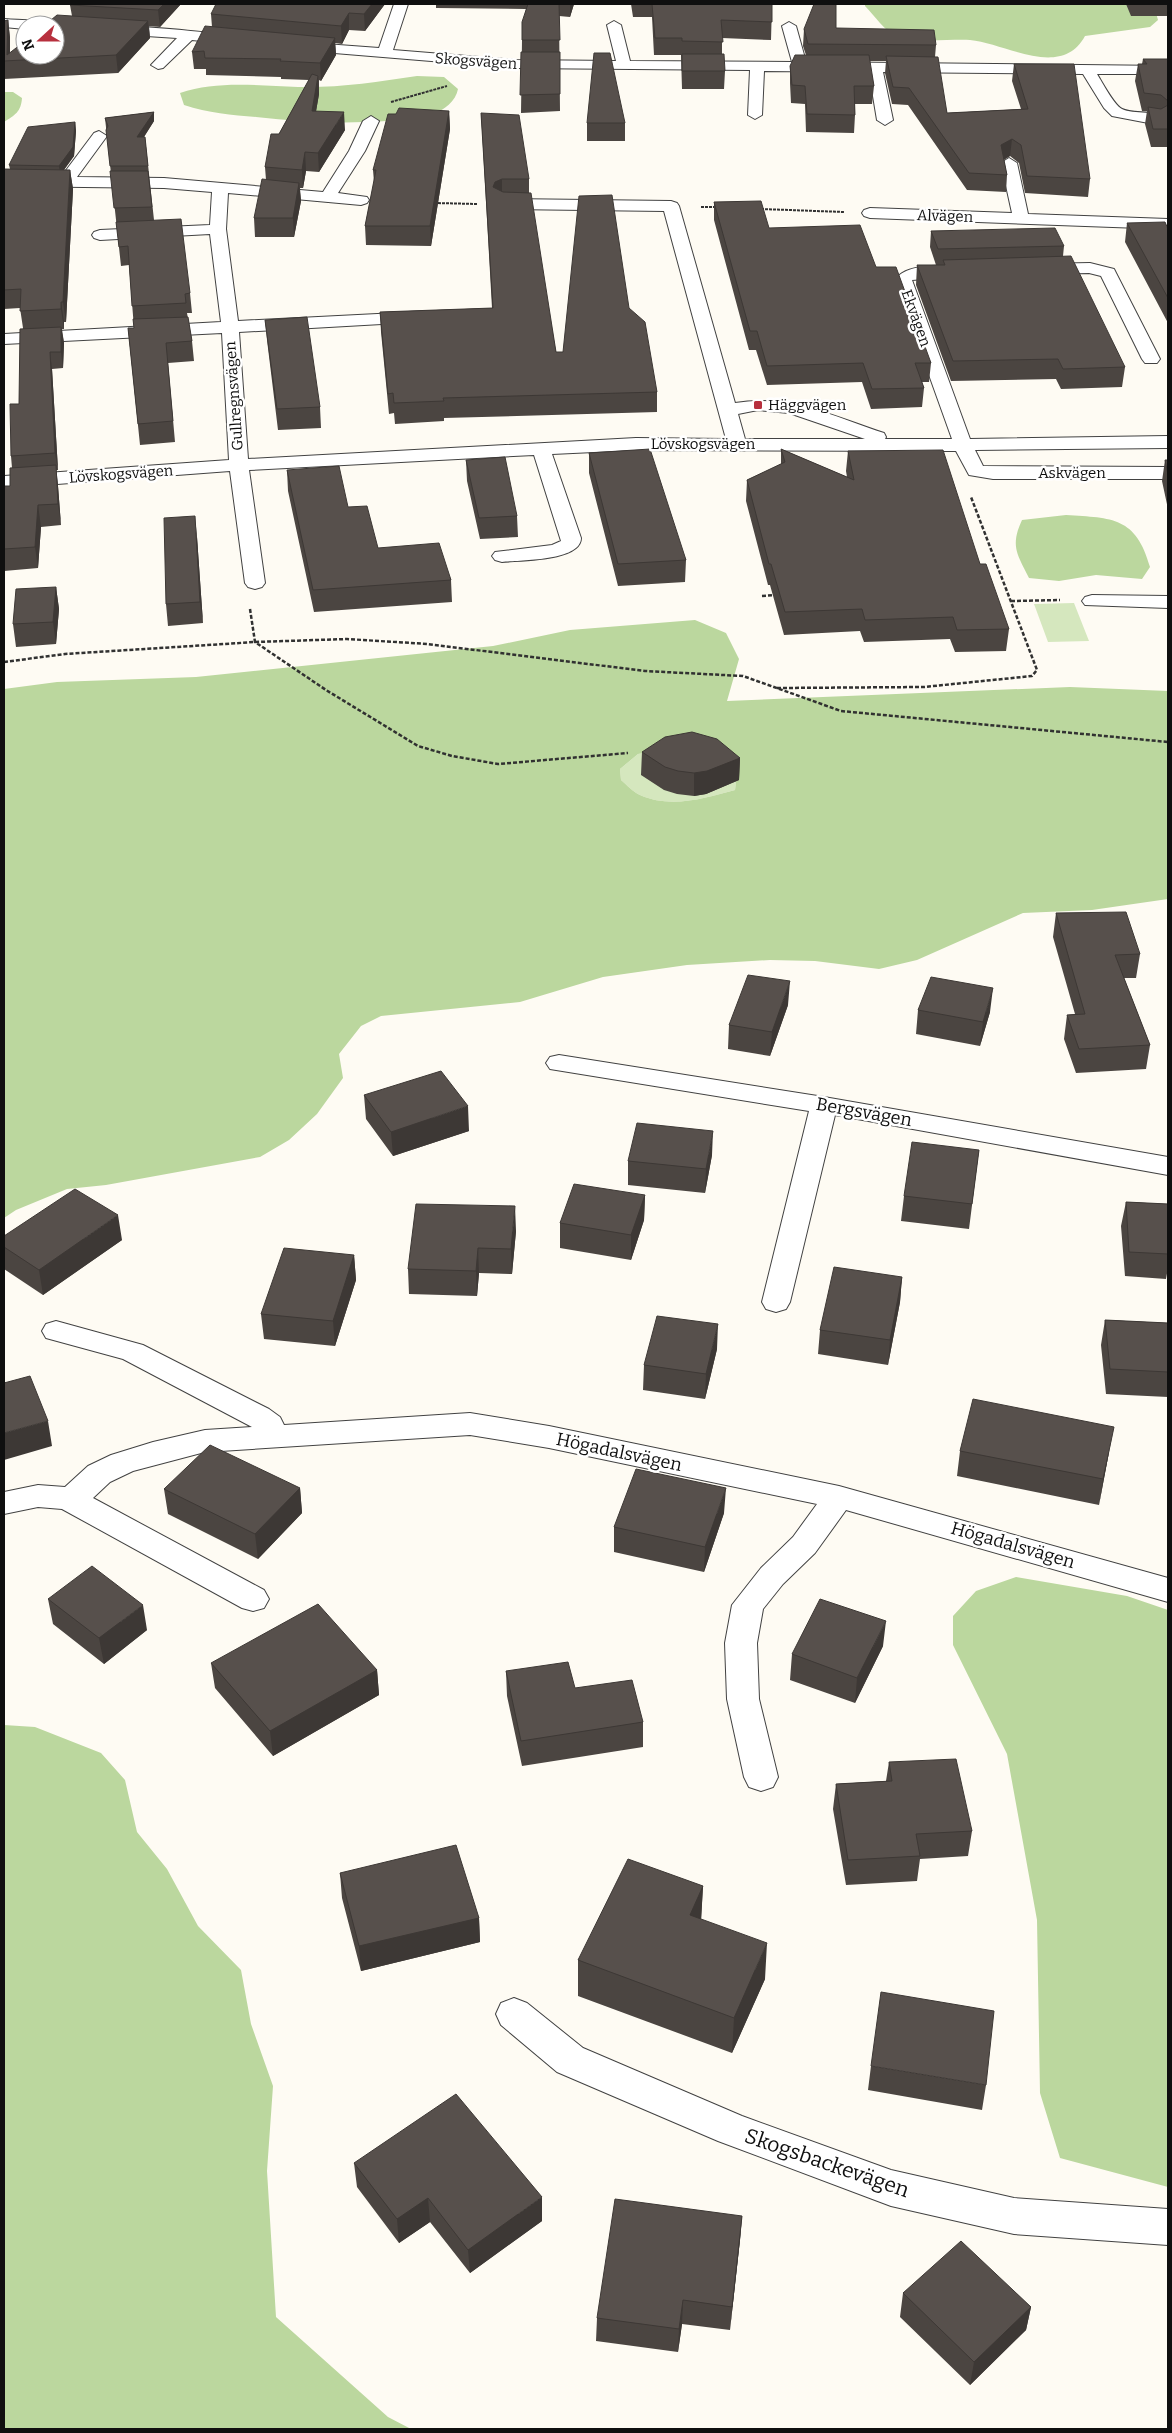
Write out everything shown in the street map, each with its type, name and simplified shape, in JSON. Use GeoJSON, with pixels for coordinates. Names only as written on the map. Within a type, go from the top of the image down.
{"type":"FeatureCollection","features":[{"type":"Feature","properties":{"kind":"street"},"geometry":{"type":"LineString","coordinates":[[385,53],[401,4]]}},
{"type":"Feature","properties":{"kind":"street"},"geometry":{"type":"LineString","coordinates":[[4,23],[189,35],[249,42]]}},
{"type":"Feature","properties":{"kind":"street"},"geometry":{"type":"LineString","coordinates":[[614,25],[624,64]]}},
{"type":"Feature","properties":{"kind":"street"},"geometry":{"type":"LineString","coordinates":[[789,26],[800,66]]}},
{"type":"Feature","properties":{"kind":"street"},"geometry":{"type":"LineString","coordinates":[[158,65],[189,35]]}},
{"type":"Feature","properties":{"kind":"street","name":"Skogsvägen"},"geometry":{"type":"LineString","coordinates":[[281,45],[487,63],[1168,70]]}},
{"type":"Feature","properties":{"kind":"street"},"geometry":{"type":"LineString","coordinates":[[755,115],[757,65]]}},
{"type":"Feature","properties":{"kind":"street"},"geometry":{"type":"LineString","coordinates":[[875,66],[885,120]]}},
{"type":"Feature","properties":{"kind":"street"},"geometry":{"type":"LineString","coordinates":[[1087,69],[1116,113],[1158,120]]}},
{"type":"Feature","properties":{"kind":"street"},"geometry":{"type":"LineString","coordinates":[[328,197],[357,151],[371,121]]}},
{"type":"Feature","properties":{"kind":"street"},"geometry":{"type":"LineString","coordinates":[[65,182],[99,136]]}},
{"type":"Feature","properties":{"kind":"street"},"geometry":{"type":"LineString","coordinates":[[1008,163],[1021,218]]}},
{"type":"Feature","properties":{"kind":"street"},"geometry":{"type":"LineString","coordinates":[[4,181],[164,183],[361,200]]}},
{"type":"Feature","properties":{"kind":"street","name":"Gullregnsvägen"},"geometry":{"type":"LineString","coordinates":[[220,189],[218,229],[230,326],[239,465]]}},
{"type":"Feature","properties":{"kind":"street"},"geometry":{"type":"LineString","coordinates":[[504,204],[671,206],[737,444]]}},
{"type":"Feature","properties":{"kind":"street","name":"Alvägen"},"geometry":{"type":"LineString","coordinates":[[870,213],[1168,224]]}},
{"type":"Feature","properties":{"kind":"street"},"geometry":{"type":"LineString","coordinates":[[100,235],[218,229]]}},
{"type":"Feature","properties":{"kind":"street"},"geometry":{"type":"LineString","coordinates":[[1023,270],[1090,268],[1108,273],[1151,359]]}},
{"type":"Feature","properties":{"kind":"street","name":"Ekvägen"},"geometry":{"type":"LineString","coordinates":[[963,445],[903,280],[905,277],[918,273],[975,271]]}},
{"type":"Feature","properties":{"kind":"street","name":"Gullregnsvägen"},"geometry":{"type":"LineString","coordinates":[[4,339],[438,316]]}},
{"type":"Feature","properties":{"kind":"street"},"geometry":{"type":"LineString","coordinates":[[728,410],[758,405],[791,408],[874,435],[890,444]]}},
{"type":"Feature","properties":{"kind":"street","name":"Lövskogsvägen"},"geometry":{"type":"LineString","coordinates":[[4,482],[239,465],[636,444],[963,445],[1168,442]]}},
{"type":"Feature","properties":{"kind":"street"},"geometry":{"type":"LineString","coordinates":[[963,445],[976,470]]}},
{"type":"Feature","properties":{"kind":"street"},"geometry":{"type":"LineString","coordinates":[[502,556],[556,551],[571,544],[571,538],[541,450]]}},
{"type":"Feature","properties":{"kind":"street"},"geometry":{"type":"LineString","coordinates":[[239,465],[256,583]]}},
{"type":"Feature","properties":{"kind":"street","name":"Askvägen"},"geometry":{"type":"LineString","coordinates":[[976,470],[993,472],[1168,473]]}},
{"type":"Feature","properties":{"kind":"street"},"geometry":{"type":"LineString","coordinates":[[1092,601],[1168,602]]}},
{"type":"Feature","properties":{"kind":"street","name":"Bergsvägen"},"geometry":{"type":"LineString","coordinates":[[559,1064],[824,1105],[1168,1166]]}},
{"type":"Feature","properties":{"kind":"street"},"geometry":{"type":"LineString","coordinates":[[776,1302],[824,1105]]}},
{"type":"Feature","properties":{"kind":"street"},"geometry":{"type":"LineString","coordinates":[[56,1331],[133,1352],[258,1416],[270,1425],[273,1436]]}},
{"type":"Feature","properties":{"kind":"street","name":"Högadalsvägen"},"geometry":{"type":"LineString","coordinates":[[71,1500],[99,1474],[122,1463],[153,1453],[205,1442],[470,1424],[549,1437],[839,1497],[1168,1590]]}},
{"type":"Feature","properties":{"kind":"street"},"geometry":{"type":"LineString","coordinates":[[4,1503],[29,1496],[52,1495],[71,1500],[253,1599]]}},
{"type":"Feature","properties":{"kind":"street"},"geometry":{"type":"LineString","coordinates":[[761,1777],[743,1699],[740,1643],[748,1606],[772,1576],[804,1545],[839,1497]]}},
{"type":"Feature","properties":{"kind":"street","name":"Skogsbackevägen"},"geometry":{"type":"LineString","coordinates":[[514,2014],[570,2060],[732,2129],[890,2188],[1014,2216],[1168,2227]]}},
{"type":"Feature","properties":{"kind":"path"},"geometry":{"type":"LineString","coordinates":[[371,121],[375,113],[389,103],[447,86]]}},
{"type":"Feature","properties":{"kind":"path"},"geometry":{"type":"LineString","coordinates":[[426,203],[504,204]]}},
{"type":"Feature","properties":{"kind":"path"},"geometry":{"type":"LineString","coordinates":[[671,206],[721,208]]}},
{"type":"Feature","properties":{"kind":"path"},"geometry":{"type":"LineString","coordinates":[[760,209],[870,213]]}},
{"type":"Feature","properties":{"kind":"path"},"geometry":{"type":"LineString","coordinates":[[773,688],[850,689],[924,687],[1032,676],[1038,670],[964,479],[976,470]]}},
{"type":"Feature","properties":{"kind":"path"},"geometry":{"type":"LineString","coordinates":[[762,596],[782,595]]}},
{"type":"Feature","properties":{"kind":"path"},"geometry":{"type":"LineString","coordinates":[[1011,601],[1092,601]]}},
{"type":"Feature","properties":{"kind":"path"},"geometry":{"type":"LineString","coordinates":[[4,662],[65,654],[255,642],[347,639],[427,644],[644,671],[743,676],[841,711],[1168,742]]}},
{"type":"Feature","properties":{"kind":"path"},"geometry":{"type":"LineString","coordinates":[[255,642],[326,690],[401,736],[418,746],[444,754],[498,764],[628,754]]}},
{"type":"Feature","properties":{"kind":"green space"},"geometry":{"type":"Polygon","coordinates":[[[865,4],[1139,4],[1156,13],[1158,20],[1150,27],[1085,36],[1075,49],[1062,56],[1047,57],[1032,56],[984,42],[970,40],[923,40],[898,37],[884,27],[865,4]]]}},
{"type":"Feature","properties":{"kind":"green space"},"geometry":{"type":"Polygon","coordinates":[[[417,76],[444,77],[458,89],[457,93],[449,105],[441,111],[421,118],[370,122],[337,122],[289,120],[211,112],[184,105],[180,93],[209,86],[328,87],[417,76]]]}},
{"type":"Feature","properties":{"kind":"green space"},"geometry":{"type":"Polygon","coordinates":[[[4,92],[13,92],[22,98],[17,113],[4,122],[4,92]]]}},
{"type":"Feature","properties":{"kind":"green space"},"geometry":{"type":"Polygon","coordinates":[[[1066,515],[1097,517],[1120,523],[1130,529],[1138,538],[1150,567],[1142,579],[1096,575],[1059,581],[1029,578],[1016,550],[1016,537],[1022,520],[1066,515]]]}},
{"type":"Feature","properties":{"kind":"green space"},"geometry":{"type":"Polygon","coordinates":[[[1074,603],[1089,641],[1048,642],[1034,604],[1074,603]]]}},
{"type":"Feature","properties":{"kind":"green space"},"geometry":{"type":"Polygon","coordinates":[[[695,620],[726,633],[739,659],[727,701],[1070,687],[1168,691],[1168,899],[1092,910],[1023,913],[917,960],[879,969],[815,961],[770,960],[687,965],[603,977],[520,1002],[381,1016],[361,1026],[339,1054],[343,1078],[317,1114],[289,1140],[260,1157],[106,1185],[67,1189],[16,1210],[4,1218],[4,689],[57,682],[196,677],[493,646],[570,630],[695,620]],[[698,744],[638,754],[620,769],[621,780],[637,794],[652,799],[676,802],[700,799],[735,790],[738,765],[698,744]]]}},
{"type":"Feature","properties":{"kind":"green space"},"geometry":{"type":"Polygon","coordinates":[[[698,744],[738,765],[735,790],[688,801],[664,801],[640,795],[621,780],[620,769],[638,754],[698,744]]]}},
{"type":"Feature","properties":{"kind":"green space"},"geometry":{"type":"Polygon","coordinates":[[[1016,1577],[1127,1596],[1168,1610],[1168,2187],[1060,2158],[1040,2093],[1037,1920],[1007,1754],[953,1645],[953,1616],[976,1591],[1016,1577]]]}},
{"type":"Feature","properties":{"kind":"green space"},"geometry":{"type":"Polygon","coordinates":[[[4,1725],[35,1727],[101,1753],[125,1780],[137,1832],[167,1869],[198,1926],[241,1970],[251,2024],[273,2086],[267,2171],[276,2317],[388,2417],[411,2429],[4,2429],[4,1725]]]}},
{"type":"Feature","properties":{"kind":"building"},"geometry":{"type":"Polygon","coordinates":[[[71,4],[164,4],[158,10],[71,4]]]}},
{"type":"Feature","properties":{"kind":"building"},"geometry":{"type":"Polygon","coordinates":[[[216,4],[372,4],[364,14],[349,13],[341,26],[211,14],[216,4]]]}},
{"type":"Feature","properties":{"kind":"building"},"geometry":{"type":"Polygon","coordinates":[[[528,4],[559,4],[560,40],[522,40],[522,22],[528,4]]]}},
{"type":"Feature","properties":{"kind":"building"},"geometry":{"type":"Polygon","coordinates":[[[652,4],[772,4],[772,22],[721,20],[723,42],[682,41],[682,38],[655,38],[652,4]]]}},
{"type":"Feature","properties":{"kind":"building"},"geometry":{"type":"Polygon","coordinates":[[[814,4],[836,4],[836,28],[934,30],[936,45],[808,44],[804,29],[814,4]]]}},
{"type":"Feature","properties":{"kind":"building"},"geometry":{"type":"Polygon","coordinates":[[[65,16],[148,21],[116,55],[65,58],[65,16]]]}},
{"type":"Feature","properties":{"kind":"building"},"geometry":{"type":"Polygon","coordinates":[[[8,20],[7,55],[15,49],[15,60],[4,61],[4,21],[8,20]]]}},
{"type":"Feature","properties":{"kind":"building"},"geometry":{"type":"Polygon","coordinates":[[[205,26],[335,38],[320,63],[280,61],[281,59],[205,58],[204,51],[192,52],[205,26]]]}},
{"type":"Feature","properties":{"kind":"building"},"geometry":{"type":"Polygon","coordinates":[[[521,52],[560,52],[560,94],[520,95],[521,52]]]}},
{"type":"Feature","properties":{"kind":"building"},"geometry":{"type":"Polygon","coordinates":[[[594,53],[610,53],[625,123],[587,123],[594,53]]]}},
{"type":"Feature","properties":{"kind":"building"},"geometry":{"type":"Polygon","coordinates":[[[682,54],[724,54],[725,71],[682,71],[682,54]]]}},
{"type":"Feature","properties":{"kind":"building"},"geometry":{"type":"Polygon","coordinates":[[[795,55],[869,55],[874,86],[854,86],[855,115],[807,114],[805,86],[792,85],[790,66],[795,55]]]}},
{"type":"Feature","properties":{"kind":"building"},"geometry":{"type":"Polygon","coordinates":[[[886,56],[938,57],[947,113],[1028,109],[1014,64],[1074,64],[1090,179],[1027,176],[1021,145],[1012,139],[1001,145],[1007,175],[969,173],[909,88],[893,87],[886,56]]]}},
{"type":"Feature","properties":{"kind":"building"},"geometry":{"type":"Polygon","coordinates":[[[1143,59],[1168,59],[1168,101],[1161,95],[1144,93],[1138,64],[1147,64],[1143,59]]]}},
{"type":"Feature","properties":{"kind":"building"},"geometry":{"type":"Polygon","coordinates":[[[312,74],[318,76],[312,111],[344,112],[318,153],[305,152],[302,170],[265,167],[271,134],[279,134],[312,74]]]}},
{"type":"Feature","properties":{"kind":"building"},"geometry":{"type":"Polygon","coordinates":[[[1168,105],[1168,129],[1153,129],[1148,107],[1161,109],[1168,105]]]}},
{"type":"Feature","properties":{"kind":"building"},"geometry":{"type":"Polygon","coordinates":[[[399,108],[449,111],[430,226],[365,226],[376,170],[373,170],[388,114],[396,114],[399,108]]]}},
{"type":"Feature","properties":{"kind":"building"},"geometry":{"type":"Polygon","coordinates":[[[154,112],[137,137],[145,137],[148,166],[110,166],[106,130],[108,126],[105,118],[154,112]]]}},
{"type":"Feature","properties":{"kind":"building"},"geometry":{"type":"Polygon","coordinates":[[[481,113],[519,115],[529,179],[502,179],[495,182],[493,187],[503,192],[531,193],[556,352],[563,352],[579,196],[612,195],[629,308],[645,322],[657,392],[443,398],[444,401],[394,403],[393,393],[388,394],[380,312],[493,308],[481,113]]]}},
{"type":"Feature","properties":{"kind":"building"},"geometry":{"type":"Polygon","coordinates":[[[75,122],[73,147],[59,166],[9,165],[28,127],[75,122]]]}},
{"type":"Feature","properties":{"kind":"building"},"geometry":{"type":"Polygon","coordinates":[[[4,169],[70,170],[63,302],[61,302],[61,309],[20,311],[21,289],[4,290],[4,169]]]}},
{"type":"Feature","properties":{"kind":"building"},"geometry":{"type":"Polygon","coordinates":[[[110,171],[148,171],[152,207],[114,208],[110,171]]]}},
{"type":"Feature","properties":{"kind":"building"},"geometry":{"type":"Polygon","coordinates":[[[262,179],[299,183],[293,218],[254,218],[262,179]]]}},
{"type":"Feature","properties":{"kind":"building"},"geometry":{"type":"Polygon","coordinates":[[[761,201],[769,228],[860,225],[876,267],[896,267],[931,363],[915,363],[924,388],[872,389],[863,363],[767,366],[757,331],[750,331],[714,202],[761,201]]]}},
{"type":"Feature","properties":{"kind":"building"},"geometry":{"type":"Polygon","coordinates":[[[181,219],[190,293],[185,294],[186,303],[132,306],[128,246],[119,247],[116,222],[181,219]]]}},
{"type":"Feature","properties":{"kind":"building"},"geometry":{"type":"Polygon","coordinates":[[[1165,222],[1168,229],[1168,298],[1127,223],[1165,222]]]}},
{"type":"Feature","properties":{"kind":"building"},"geometry":{"type":"Polygon","coordinates":[[[1055,228],[1064,246],[938,249],[931,231],[1055,228]]]}},
{"type":"Feature","properties":{"kind":"building"},"geometry":{"type":"Polygon","coordinates":[[[1071,256],[1125,367],[1063,369],[1058,359],[953,361],[917,265],[945,265],[943,260],[1071,256]]]}},
{"type":"Feature","properties":{"kind":"building"},"geometry":{"type":"Polygon","coordinates":[[[188,317],[192,341],[166,343],[173,421],[138,424],[128,328],[134,328],[133,319],[188,317]]]}},
{"type":"Feature","properties":{"kind":"building"},"geometry":{"type":"Polygon","coordinates":[[[307,317],[320,407],[277,409],[265,320],[307,317]]]}},
{"type":"Feature","properties":{"kind":"building"},"geometry":{"type":"Polygon","coordinates":[[[61,327],[61,352],[50,352],[55,453],[11,456],[10,404],[19,404],[20,329],[61,327]]]}},
{"type":"Feature","properties":{"kind":"building"},"geometry":{"type":"Polygon","coordinates":[[[650,449],[686,560],[618,564],[589,453],[650,449]]]}},
{"type":"Feature","properties":{"kind":"building"},"geometry":{"type":"Polygon","coordinates":[[[781,449],[854,480],[848,451],[943,450],[980,564],[986,564],[1009,629],[957,630],[953,617],[865,620],[862,609],[785,612],[771,564],[769,564],[747,480],[785,462],[781,449]]]}},
{"type":"Feature","properties":{"kind":"building"},"geometry":{"type":"Polygon","coordinates":[[[505,457],[517,516],[479,518],[466,460],[505,457]]]}},
{"type":"Feature","properties":{"kind":"building"},"geometry":{"type":"Polygon","coordinates":[[[1165,460],[1168,460],[1168,475],[1165,460]]]}},
{"type":"Feature","properties":{"kind":"building"},"geometry":{"type":"Polygon","coordinates":[[[56,465],[58,504],[38,505],[35,547],[4,549],[4,486],[10,486],[10,468],[56,465]]]}},
{"type":"Feature","properties":{"kind":"building"},"geometry":{"type":"Polygon","coordinates":[[[339,466],[348,507],[367,506],[378,548],[439,543],[451,580],[313,590],[287,470],[339,466]]]}},
{"type":"Feature","properties":{"kind":"building"},"geometry":{"type":"Polygon","coordinates":[[[195,516],[200,602],[166,604],[164,518],[195,516]]]}},
{"type":"Feature","properties":{"kind":"building"},"geometry":{"type":"Polygon","coordinates":[[[56,587],[53,622],[13,624],[16,589],[56,587]]]}},
{"type":"Feature","properties":{"kind":"building"},"geometry":{"type":"Polygon","coordinates":[[[692,732],[717,739],[740,758],[707,771],[694,773],[665,767],[642,752],[665,737],[692,732]]]}},
{"type":"Feature","properties":{"kind":"building"},"geometry":{"type":"Polygon","coordinates":[[[1126,912],[1140,954],[1115,955],[1150,1045],[1079,1049],[1067,1015],[1085,1014],[1056,913],[1126,912]]]}},
{"type":"Feature","properties":{"kind":"building"},"geometry":{"type":"Polygon","coordinates":[[[748,975],[790,981],[772,1032],[729,1025],[748,975]]]}},
{"type":"Feature","properties":{"kind":"building"},"geometry":{"type":"Polygon","coordinates":[[[931,977],[993,988],[983,1022],[918,1010],[931,977]]]}},
{"type":"Feature","properties":{"kind":"building"},"geometry":{"type":"Polygon","coordinates":[[[441,1071],[468,1106],[391,1132],[364,1095],[441,1071]]]}},
{"type":"Feature","properties":{"kind":"building"},"geometry":{"type":"Polygon","coordinates":[[[637,1123],[713,1131],[706,1169],[628,1161],[637,1123]]]}},
{"type":"Feature","properties":{"kind":"building"},"geometry":{"type":"Polygon","coordinates":[[[912,1142],[979,1150],[972,1204],[904,1196],[912,1142]]]}},
{"type":"Feature","properties":{"kind":"building"},"geometry":{"type":"Polygon","coordinates":[[[574,1184],[645,1195],[631,1235],[560,1223],[574,1184]]]}},
{"type":"Feature","properties":{"kind":"building"},"geometry":{"type":"Polygon","coordinates":[[[75,1189],[118,1215],[39,1270],[4,1247],[4,1236],[75,1189]]]}},
{"type":"Feature","properties":{"kind":"building"},"geometry":{"type":"Polygon","coordinates":[[[1126,1202],[1168,1204],[1168,1254],[1129,1252],[1126,1202]]]}},
{"type":"Feature","properties":{"kind":"building"},"geometry":{"type":"Polygon","coordinates":[[[416,1204],[515,1206],[511,1249],[478,1248],[476,1271],[408,1269],[416,1204]]]}},
{"type":"Feature","properties":{"kind":"building"},"geometry":{"type":"Polygon","coordinates":[[[284,1248],[354,1255],[333,1321],[261,1314],[284,1248]]]}},
{"type":"Feature","properties":{"kind":"building"},"geometry":{"type":"Polygon","coordinates":[[[834,1267],[902,1277],[890,1340],[820,1330],[834,1267]]]}},
{"type":"Feature","properties":{"kind":"building"},"geometry":{"type":"Polygon","coordinates":[[[657,1316],[718,1324],[706,1374],[644,1365],[657,1316]]]}},
{"type":"Feature","properties":{"kind":"building"},"geometry":{"type":"Polygon","coordinates":[[[1105,1320],[1168,1323],[1168,1372],[1110,1369],[1105,1320]]]}},
{"type":"Feature","properties":{"kind":"building"},"geometry":{"type":"Polygon","coordinates":[[[30,1376],[48,1421],[4,1433],[4,1383],[30,1376]]]}},
{"type":"Feature","properties":{"kind":"building"},"geometry":{"type":"Polygon","coordinates":[[[973,1399],[1114,1427],[1103,1479],[960,1451],[973,1399]]]}},
{"type":"Feature","properties":{"kind":"building"},"geometry":{"type":"Polygon","coordinates":[[[210,1445],[300,1488],[255,1534],[164,1489],[210,1445]]]}},
{"type":"Feature","properties":{"kind":"building"},"geometry":{"type":"Polygon","coordinates":[[[636,1469],[726,1488],[705,1547],[614,1527],[636,1469]]]}},
{"type":"Feature","properties":{"kind":"building"},"geometry":{"type":"Polygon","coordinates":[[[92,1566],[143,1605],[99,1638],[48,1599],[92,1566]]]}},
{"type":"Feature","properties":{"kind":"building"},"geometry":{"type":"Polygon","coordinates":[[[820,1599],[886,1621],[857,1678],[792,1654],[820,1599]]]}},
{"type":"Feature","properties":{"kind":"building"},"geometry":{"type":"Polygon","coordinates":[[[318,1604],[377,1670],[270,1731],[211,1663],[318,1604]]]}},
{"type":"Feature","properties":{"kind":"building"},"geometry":{"type":"Polygon","coordinates":[[[568,1662],[575,1688],[632,1680],[643,1722],[521,1741],[506,1671],[568,1662]]]}},
{"type":"Feature","properties":{"kind":"building"},"geometry":{"type":"Polygon","coordinates":[[[956,1759],[972,1831],[916,1834],[920,1856],[848,1860],[836,1784],[892,1781],[889,1762],[956,1759]]]}},
{"type":"Feature","properties":{"kind":"building"},"geometry":{"type":"Polygon","coordinates":[[[456,1845],[479,1918],[359,1946],[340,1873],[456,1845]]]}},
{"type":"Feature","properties":{"kind":"building"},"geometry":{"type":"Polygon","coordinates":[[[628,1859],[703,1886],[690,1915],[767,1943],[734,2018],[578,1960],[628,1859]]]}},
{"type":"Feature","properties":{"kind":"building"},"geometry":{"type":"Polygon","coordinates":[[[881,1992],[994,2011],[986,2085],[871,2066],[881,1992]]]}},
{"type":"Feature","properties":{"kind":"building"},"geometry":{"type":"Polygon","coordinates":[[[456,2094],[542,2197],[468,2250],[428,2198],[397,2219],[354,2163],[456,2094]]]}},
{"type":"Feature","properties":{"kind":"building"},"geometry":{"type":"Polygon","coordinates":[[[615,2199],[742,2216],[732,2307],[683,2300],[679,2329],[597,2318],[615,2199]]]}},
{"type":"Feature","properties":{"kind":"building"},"geometry":{"type":"Polygon","coordinates":[[[961,2241],[1031,2307],[974,2362],[903,2293],[961,2241]]]}},
{"type":"Feature","properties":{"kind":"place","name":"Häggvägen"},"geometry":{"type":"Point","coordinates":[758,405]}}]}
